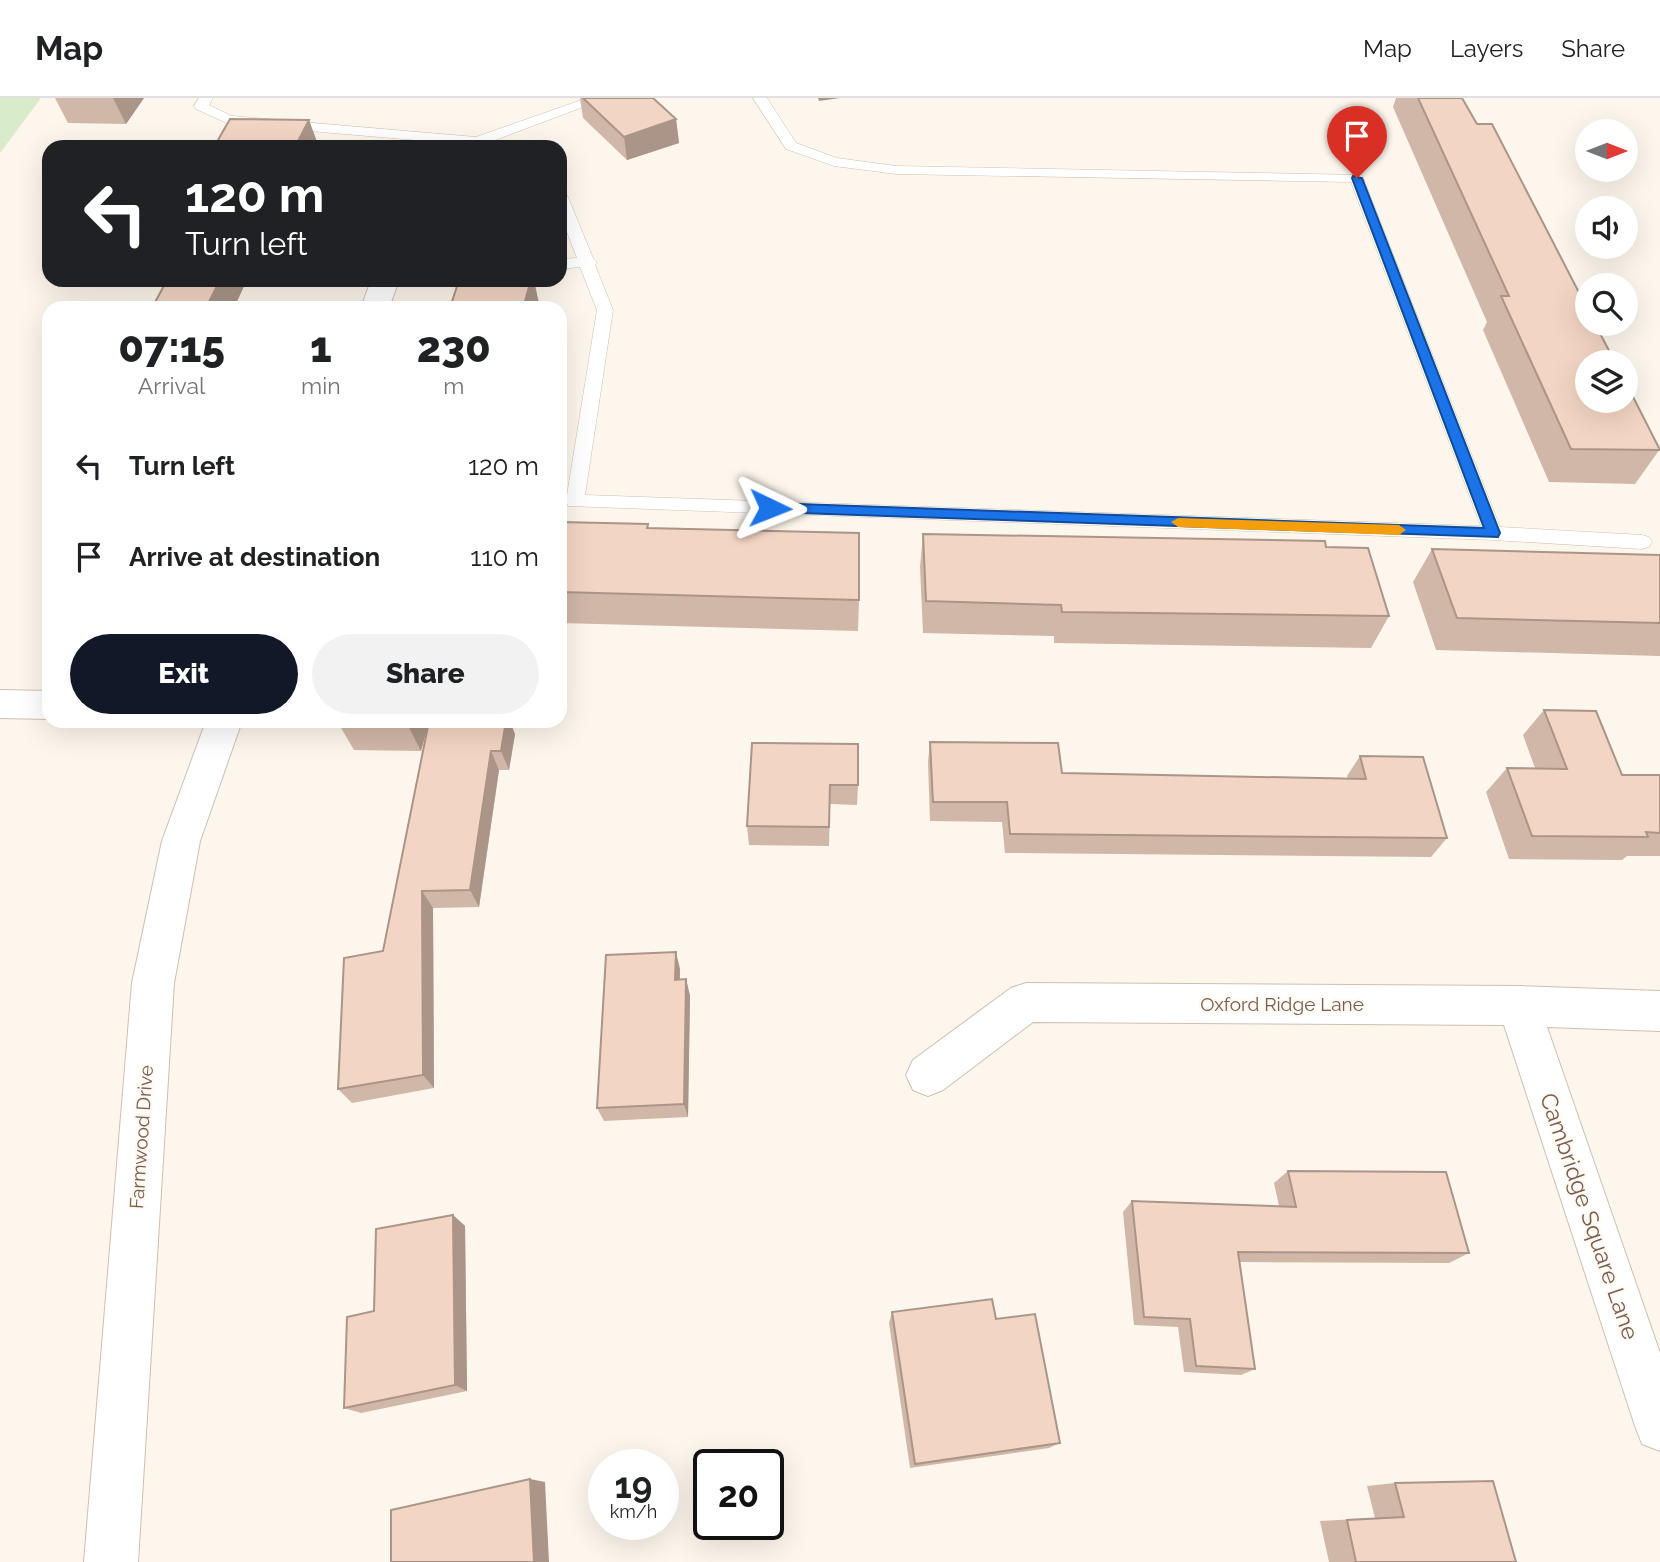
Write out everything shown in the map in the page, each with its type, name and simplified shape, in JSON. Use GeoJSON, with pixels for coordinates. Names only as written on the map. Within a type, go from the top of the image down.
{"type":"FeatureCollection","features":[{"type":"Feature","properties":{"kind":"street"},"geometry":{"type":"LineString","coordinates":[[0,704],[42,705]]}},
{"type":"Feature","properties":{"kind":"street","name":"Farmwood Drive"},"geometry":{"type":"LineString","coordinates":[[111,1562],[153,983],[181,841],[222,728]]}},
{"type":"Feature","properties":{"kind":"street","name":"Oxford Ridge Lane"},"geometry":{"type":"LineString","coordinates":[[928,1075],[1026,1002],[1519,1006],[1660,1011]]}},
{"type":"Feature","properties":{"kind":"street","name":"Cambridge Square Lane"},"geometry":{"type":"LineString","coordinates":[[1519,1006],[1660,1426]]}},
{"type":"Feature","properties":{"kind":"lane"},"geometry":{"type":"LineString","coordinates":[[206,98],[201,106],[229,120],[430,140]]}},
{"type":"Feature","properties":{"kind":"lane"},"geometry":{"type":"LineString","coordinates":[[481,140],[600,98]]}},
{"type":"Feature","properties":{"kind":"lane"},"geometry":{"type":"LineString","coordinates":[[760,98],[791,146],[834,162],[897,170],[1357,178],[1493,533]]}},
{"type":"Feature","properties":{"kind":"lane"},"geometry":{"type":"LineString","coordinates":[[567,211],[606,310],[575,501],[1493,533],[1642,542]]}},
{"type":"Feature","properties":{"kind":"lane"},"geometry":{"type":"LineString","coordinates":[[567,264],[589,262]]}},
{"type":"Feature","properties":{"kind":"green space"},"geometry":{"type":"Polygon","coordinates":[[[0,98],[41,98],[0,153],[0,98]]]}},
{"type":"Feature","properties":{"kind":"building"},"geometry":{"type":"Polygon","coordinates":[[[583,98],[653,98],[676,119],[624,137],[583,98]]]}},
{"type":"Feature","properties":{"kind":"building"},"geometry":{"type":"Polygon","coordinates":[[[1418,98],[1462,98],[1477,124],[1492,124],[1575,285],[1575,336],[1601,336],[1609,350],[1575,350],[1575,413],[1638,413],[1638,407],[1660,450],[1571,449],[1501,296],[1509,296],[1418,98]]]}},
{"type":"Feature","properties":{"kind":"building"},"geometry":{"type":"Polygon","coordinates":[[[230,119],[309,120],[299,140],[218,140],[230,119]]]}},
{"type":"Feature","properties":{"kind":"building"},"geometry":{"type":"Polygon","coordinates":[[[163,287],[216,287],[210,301],[156,301],[163,287]]]}},
{"type":"Feature","properties":{"kind":"building"},"geometry":{"type":"Polygon","coordinates":[[[457,287],[529,287],[525,301],[452,301],[457,287]]]}},
{"type":"Feature","properties":{"kind":"building"},"geometry":{"type":"Polygon","coordinates":[[[567,522],[648,524],[647,528],[859,533],[859,600],[567,592],[567,522]]]}},
{"type":"Feature","properties":{"kind":"building"},"geometry":{"type":"Polygon","coordinates":[[[923,534],[1325,541],[1326,547],[1368,548],[1389,616],[1062,612],[1061,605],[926,601],[923,534]]]}},
{"type":"Feature","properties":{"kind":"building"},"geometry":{"type":"Polygon","coordinates":[[[1432,549],[1660,555],[1660,623],[1457,618],[1432,549]]]}},
{"type":"Feature","properties":{"kind":"building"},"geometry":{"type":"Polygon","coordinates":[[[1544,710],[1596,711],[1622,775],[1660,775],[1660,833],[1646,832],[1648,837],[1532,836],[1507,768],[1567,769],[1544,710]]]}},
{"type":"Feature","properties":{"kind":"building"},"geometry":{"type":"Polygon","coordinates":[[[428,728],[505,728],[501,751],[491,751],[470,890],[422,891],[423,1075],[338,1089],[344,958],[383,951],[428,728]]]}},
{"type":"Feature","properties":{"kind":"building"},"geometry":{"type":"Polygon","coordinates":[[[930,742],[1058,743],[1062,773],[1366,779],[1360,756],[1423,757],[1447,838],[1010,834],[1007,802],[933,802],[930,742]]]}},
{"type":"Feature","properties":{"kind":"building"},"geometry":{"type":"Polygon","coordinates":[[[752,743],[858,744],[858,785],[830,785],[829,827],[747,826],[752,743]]]}},
{"type":"Feature","properties":{"kind":"building"},"geometry":{"type":"Polygon","coordinates":[[[676,952],[675,980],[686,979],[684,1104],[597,1108],[606,955],[676,952]]]}},
{"type":"Feature","properties":{"kind":"building"},"geometry":{"type":"Polygon","coordinates":[[[1288,1171],[1446,1172],[1469,1253],[1238,1252],[1255,1369],[1196,1366],[1190,1319],[1144,1317],[1132,1201],[1296,1207],[1288,1171]]]}},
{"type":"Feature","properties":{"kind":"building"},"geometry":{"type":"Polygon","coordinates":[[[453,1215],[455,1385],[344,1408],[347,1317],[374,1311],[376,1229],[453,1215]]]}},
{"type":"Feature","properties":{"kind":"building"},"geometry":{"type":"Polygon","coordinates":[[[992,1299],[996,1319],[1035,1314],[1060,1443],[915,1464],[892,1312],[992,1299]]]}},
{"type":"Feature","properties":{"kind":"building"},"geometry":{"type":"Polygon","coordinates":[[[530,1479],[534,1562],[391,1562],[391,1510],[530,1479]]]}},
{"type":"Feature","properties":{"kind":"building"},"geometry":{"type":"Polygon","coordinates":[[[1493,1481],[1516,1562],[1356,1562],[1347,1520],[1404,1517],[1395,1483],[1493,1481]]]}},
{"type":"Feature","properties":{"kind":"slow traffic"},"geometry":{"type":"LineString","coordinates":[[1178,522],[1399,530]]}},
{"type":"Feature","properties":{"kind":"route"},"geometry":{"type":"LineString","coordinates":[[770,508],[1493,533],[1357,178]]}}]}
